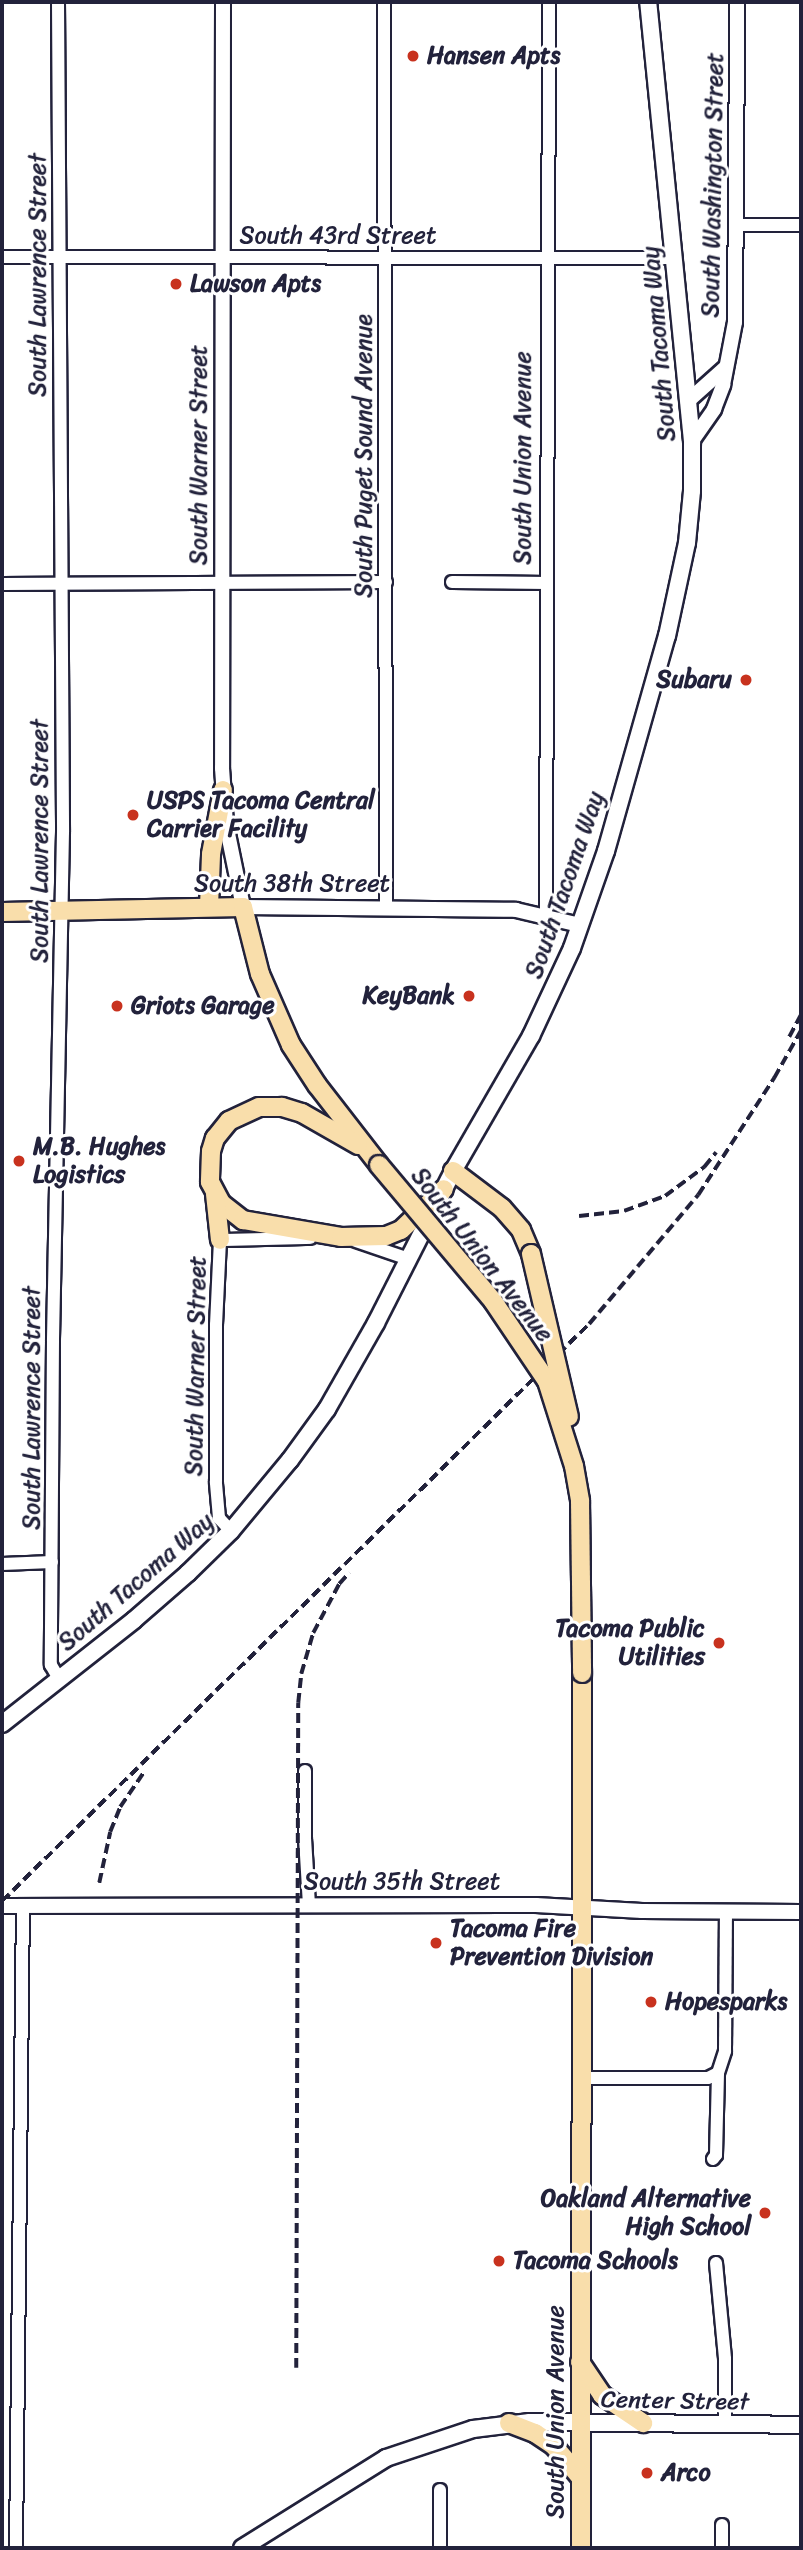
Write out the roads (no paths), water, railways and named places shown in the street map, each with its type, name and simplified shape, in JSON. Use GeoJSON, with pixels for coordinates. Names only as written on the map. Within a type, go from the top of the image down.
{"type":"FeatureCollection","features":[{"type":"Feature","properties":{"kind":"main road","name":"South Tacoma Way"},"geometry":{"type":"LineString","coordinates":[[2,1724],[153,1605],[231,1531],[290,1460],[327,1409],[453,1171],[531,1036],[580,925],[606,851],[671,620],[687,544],[692,441],[648,2]]}},
{"type":"Feature","properties":{"kind":"main road"},"geometry":{"type":"LineString","coordinates":[[209,907],[212,854],[223,790]]}},
{"type":"Feature","properties":{"kind":"main road","name":"South 38th Street"},"geometry":{"type":"LineString","coordinates":[[2,912],[243,907]]}},
{"type":"Feature","properties":{"kind":"main road","name":"South Union Avenue"},"geometry":{"type":"LineString","coordinates":[[243,907],[260,974],[291,1045],[317,1085],[367,1150],[523,1342],[547,1381],[574,1466],[582,1534],[580,2548]]}},
{"type":"Feature","properties":{"kind":"main road"},"geometry":{"type":"LineString","coordinates":[[220,1240],[209,1167],[215,1139],[229,1121],[247,1110],[270,1105],[290,1109],[367,1150]]}},
{"type":"Feature","properties":{"kind":"main road"},"geometry":{"type":"LineString","coordinates":[[453,1171],[502,1208],[521,1230],[531,1254],[558,1361],[574,1466]]}},
{"type":"Feature","properties":{"kind":"main road"},"geometry":{"type":"LineString","coordinates":[[214,1193],[232,1213],[243,1220],[341,1237],[386,1236],[401,1230],[444,1189]]}},
{"type":"Feature","properties":{"kind":"main road"},"geometry":{"type":"LineString","coordinates":[[580,2362],[602,2395],[643,2423]]}},
{"type":"Feature","properties":{"kind":"main road"},"geometry":{"type":"LineString","coordinates":[[509,2423],[535,2433],[554,2446],[580,2479]]}},
{"type":"Feature","properties":{"kind":"main road","name":"Center Street"},"geometry":{"type":"LineString","coordinates":[[242,2548],[386,2458],[441,2438],[509,2423],[801,2425]]}},
{"type":"Feature","properties":{"kind":"street","name":"South Lawrence Street"},"geometry":{"type":"LineString","coordinates":[[58,2],[61,911],[52,1366],[51,1665],[59,1679]]}},
{"type":"Feature","properties":{"kind":"street","name":"South Warner Street"},"geometry":{"type":"LineString","coordinates":[[223,2],[223,790],[233,866],[243,907]]}},
{"type":"Feature","properties":{"kind":"street","name":"South Puget Sound Avenue"},"geometry":{"type":"LineString","coordinates":[[384,2],[386,909]]}},
{"type":"Feature","properties":{"kind":"street","name":"South Union Avenue"},"geometry":{"type":"LineString","coordinates":[[546,915],[549,2]]}},
{"type":"Feature","properties":{"kind":"street","name":"South Washington Street"},"geometry":{"type":"LineString","coordinates":[[692,441],[714,409],[723,385],[735,323],[737,2]]}},
{"type":"Feature","properties":{"kind":"street"},"geometry":{"type":"LineString","coordinates":[[736,225],[801,225]]}},
{"type":"Feature","properties":{"kind":"street","name":"South 43rd Street"},"geometry":{"type":"LineString","coordinates":[[2,257],[674,258]]}},
{"type":"Feature","properties":{"kind":"street"},"geometry":{"type":"LineString","coordinates":[[688,401],[726,367]]}},
{"type":"Feature","properties":{"kind":"street"},"geometry":{"type":"LineString","coordinates":[[2,584],[386,582]]}},
{"type":"Feature","properties":{"kind":"street"},"geometry":{"type":"LineString","coordinates":[[452,582],[547,583]]}},
{"type":"Feature","properties":{"kind":"street","name":"South 38th Street"},"geometry":{"type":"LineString","coordinates":[[243,907],[516,910],[580,925]]}},
{"type":"Feature","properties":{"kind":"street"},"geometry":{"type":"LineString","coordinates":[[220,1240],[341,1237],[408,1259]]}},
{"type":"Feature","properties":{"kind":"street","name":"South Warner Street"},"geometry":{"type":"LineString","coordinates":[[220,1240],[216,1325],[216,1481],[219,1518],[231,1531]]}},
{"type":"Feature","properties":{"kind":"street"},"geometry":{"type":"LineString","coordinates":[[2,1564],[52,1562]]}},
{"type":"Feature","properties":{"kind":"street"},"geometry":{"type":"LineString","coordinates":[[305,1771],[309,1905]]}},
{"type":"Feature","properties":{"kind":"street","name":"South 35th Street"},"geometry":{"type":"LineString","coordinates":[[2,1906],[309,1905],[801,1912]]}},
{"type":"Feature","properties":{"kind":"street"},"geometry":{"type":"LineString","coordinates":[[16,2548],[23,1906]]}},
{"type":"Feature","properties":{"kind":"street"},"geometry":{"type":"LineString","coordinates":[[713,2159],[716,2153],[718,2073],[725,2051],[726,1913]]}},
{"type":"Feature","properties":{"kind":"street"},"geometry":{"type":"LineString","coordinates":[[582,2078],[708,2078],[718,2073]]}},
{"type":"Feature","properties":{"kind":"street"},"geometry":{"type":"LineString","coordinates":[[716,2263],[725,2359],[725,2425]]}},
{"type":"Feature","properties":{"kind":"street"},"geometry":{"type":"LineString","coordinates":[[440,2490],[440,2548]]}},
{"type":"Feature","properties":{"kind":"street"},"geometry":{"type":"LineString","coordinates":[[722,2525],[722,2548]]}},
{"type":"Feature","properties":{"kind":"railway"},"geometry":{"type":"LineString","coordinates":[[789,1037],[801,1014]]}},
{"type":"Feature","properties":{"kind":"railway"},"geometry":{"type":"LineString","coordinates":[[2,1901],[589,1324],[698,1195],[774,1078],[801,1030]]}},
{"type":"Feature","properties":{"kind":"railway"},"geometry":{"type":"LineString","coordinates":[[579,1216],[624,1211],[665,1196],[704,1167],[716,1152]]}},
{"type":"Feature","properties":{"kind":"railway"},"geometry":{"type":"LineString","coordinates":[[296,2368],[298,1703],[301,1674],[313,1633],[339,1584],[349,1573]]}},
{"type":"Feature","properties":{"kind":"railway"},"geometry":{"type":"LineString","coordinates":[[99,1883],[110,1832],[120,1807],[144,1772]]}},
{"type":"Feature","properties":{"kind":"place","name":"Hansen Apts"},"geometry":{"type":"Point","coordinates":[413,56]}},
{"type":"Feature","properties":{"kind":"place","name":"Lawson Apts"},"geometry":{"type":"Point","coordinates":[176,284]}},
{"type":"Feature","properties":{"kind":"place","name":"Subaru"},"geometry":{"type":"Point","coordinates":[746,680]}},
{"type":"Feature","properties":{"kind":"place","name":"USPS Tacoma Central Carrier Facility"},"geometry":{"type":"Point","coordinates":[133,815]}},
{"type":"Feature","properties":{"kind":"place","name":"KeyBank"},"geometry":{"type":"Point","coordinates":[469,996]}},
{"type":"Feature","properties":{"kind":"place","name":"Griots Garage"},"geometry":{"type":"Point","coordinates":[117,1006]}},
{"type":"Feature","properties":{"kind":"place","name":"M.B. Hughes Logistics"},"geometry":{"type":"Point","coordinates":[19,1161]}},
{"type":"Feature","properties":{"kind":"place","name":"Tacoma Public Utilities"},"geometry":{"type":"Point","coordinates":[719,1643]}},
{"type":"Feature","properties":{"kind":"place","name":"Tacoma Fire Prevention Division"},"geometry":{"type":"Point","coordinates":[436,1943]}},
{"type":"Feature","properties":{"kind":"place","name":"Hopesparks"},"geometry":{"type":"Point","coordinates":[651,2002]}},
{"type":"Feature","properties":{"kind":"place","name":"Oakland Alternative High School"},"geometry":{"type":"Point","coordinates":[765,2213]}},
{"type":"Feature","properties":{"kind":"place","name":"Tacoma Schools"},"geometry":{"type":"Point","coordinates":[499,2261]}},
{"type":"Feature","properties":{"kind":"place","name":"Arco"},"geometry":{"type":"Point","coordinates":[647,2473]}}]}
